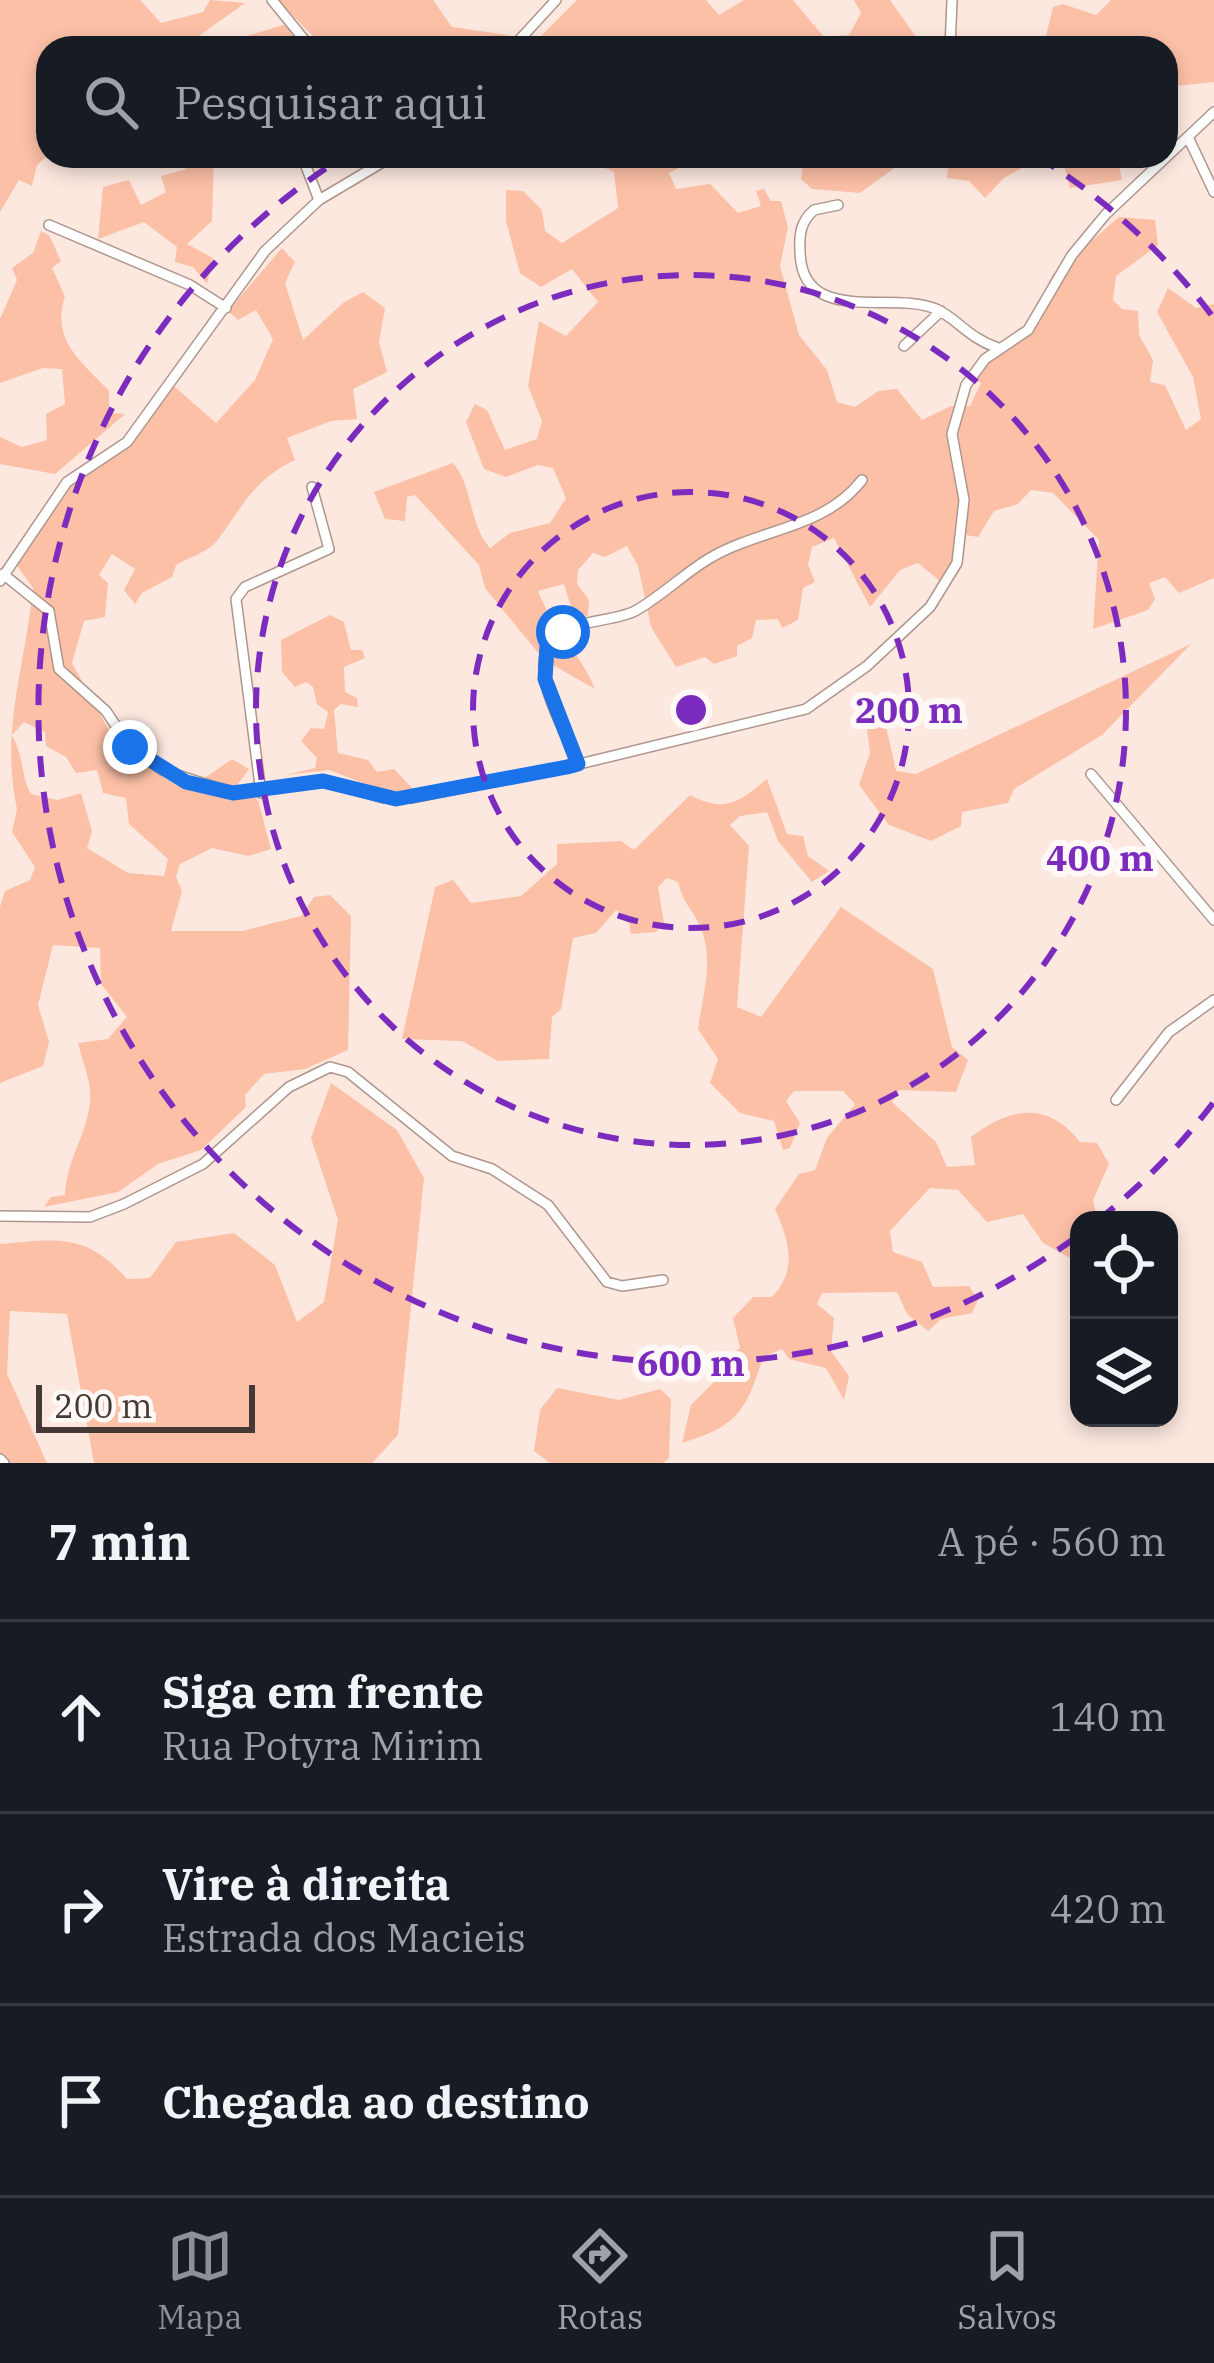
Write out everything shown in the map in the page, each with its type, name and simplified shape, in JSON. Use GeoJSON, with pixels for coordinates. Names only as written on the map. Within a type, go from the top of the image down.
{"type":"FeatureCollection","features":[{"type":"Feature","properties":{"kind":"street"},"geometry":{"type":"LineString","coordinates":[[272,0],[301,36]]}},
{"type":"Feature","properties":{"kind":"street"},"geometry":{"type":"LineString","coordinates":[[523,36],[556,0]]}},
{"type":"Feature","properties":{"kind":"street"},"geometry":{"type":"LineString","coordinates":[[950,36],[952,0]]}},
{"type":"Feature","properties":{"kind":"street"},"geometry":{"type":"LineString","coordinates":[[1178,147],[1214,112]]}},
{"type":"Feature","properties":{"kind":"street"},"geometry":{"type":"LineString","coordinates":[[1188,137],[1214,192]]}},
{"type":"Feature","properties":{"kind":"street"},"geometry":{"type":"LineString","coordinates":[[307,168],[320,200]]}},
{"type":"Feature","properties":{"kind":"street"},"geometry":{"type":"LineString","coordinates":[[373,168],[320,200],[265,251],[127,442],[67,482],[2,578],[43,602],[54,620],[59,669],[106,711],[130,747],[186,782],[261,793],[323,781],[384,798],[411,797],[578,764],[806,709],[912,628],[945,588],[962,546],[964,500],[952,441],[954,418],[966,385],[998,348],[1028,330],[1090,232],[1156,168]]}},
{"type":"Feature","properties":{"kind":"street"},"geometry":{"type":"LineString","coordinates":[[838,205],[814,210],[801,229],[800,260],[815,290],[844,302],[919,304],[941,311],[965,334],[998,348]]}},
{"type":"Feature","properties":{"kind":"street"},"geometry":{"type":"LineString","coordinates":[[49,224],[190,285],[226,308]]}},
{"type":"Feature","properties":{"kind":"street"},"geometry":{"type":"LineString","coordinates":[[904,346],[941,311]]}},
{"type":"Feature","properties":{"kind":"street"},"geometry":{"type":"LineString","coordinates":[[578,764],[545,679],[544,657],[552,640],[578,626],[627,614],[711,557],[842,506],[862,480]]}},
{"type":"Feature","properties":{"kind":"street"},"geometry":{"type":"LineString","coordinates":[[261,793],[236,615],[238,593],[329,549],[312,487]]}},
{"type":"Feature","properties":{"kind":"street"},"geometry":{"type":"LineString","coordinates":[[1091,774],[1214,920]]}},
{"type":"Feature","properties":{"kind":"street"},"geometry":{"type":"LineString","coordinates":[[1116,1100],[1169,1032],[1214,1000]]}},
{"type":"Feature","properties":{"kind":"street"},"geometry":{"type":"LineString","coordinates":[[0,1216],[90,1217],[112,1210],[203,1164],[290,1087],[331,1067],[349,1072],[452,1156],[480,1163],[540,1198],[584,1245],[607,1282],[622,1286],[663,1280]]}},
{"type":"Feature","properties":{"kind":"shaded area"},"geometry":{"type":"Polygon","coordinates":[[[0,0],[140,0],[161,23],[203,12],[210,0],[245,3],[199,36],[36,36],[36,168],[32,186],[19,180],[0,212],[0,0]]]}},
{"type":"Feature","properties":{"kind":"shaded area"},"geometry":{"type":"Polygon","coordinates":[[[277,0],[433,0],[452,27],[508,35],[508,36],[313,36],[277,0]]]}},
{"type":"Feature","properties":{"kind":"shaded area"},"geometry":{"type":"Polygon","coordinates":[[[577,0],[706,0],[719,15],[744,0],[793,0],[823,36],[541,36],[577,0]]]}},
{"type":"Feature","properties":{"kind":"shaded area"},"geometry":{"type":"Polygon","coordinates":[[[854,0],[890,0],[916,36],[836,36],[849,35],[861,13],[854,0]]]}},
{"type":"Feature","properties":{"kind":"shaded area"},"geometry":{"type":"Polygon","coordinates":[[[1111,0],[1214,0],[1214,82],[1178,86],[1178,36],[1046,36],[1053,7],[1063,4],[1096,15],[1111,0]]]}},
{"type":"Feature","properties":{"kind":"shaded area"},"geometry":{"type":"Polygon","coordinates":[[[286,24],[293,36],[247,36],[286,24]]]}},
{"type":"Feature","properties":{"kind":"shaded area"},"geometry":{"type":"Polygon","coordinates":[[[214,168],[212,221],[187,244],[213,258],[207,284],[193,267],[175,262],[177,247],[144,222],[98,239],[103,187],[129,180],[141,205],[166,192],[161,176],[214,168]]]}},
{"type":"Feature","properties":{"kind":"shaded area"},"geometry":{"type":"Polygon","coordinates":[[[606,168],[679,168],[669,173],[676,189],[710,184],[738,213],[761,206],[756,191],[764,189],[771,201],[781,201],[788,227],[780,266],[799,335],[827,370],[837,402],[855,407],[878,391],[897,389],[922,420],[951,406],[970,406],[981,383],[969,375],[992,346],[1025,330],[1053,274],[1119,217],[1155,220],[1158,245],[1116,276],[1113,300],[1122,309],[1138,311],[1139,335],[1153,360],[1150,382],[1165,385],[1186,430],[1201,419],[1193,377],[1157,312],[1168,288],[1196,308],[1214,304],[1214,578],[1179,593],[1165,577],[1149,583],[1155,599],[1148,610],[1093,629],[1099,540],[1053,493],[1031,490],[1018,504],[994,511],[978,537],[966,535],[954,568],[940,581],[918,563],[900,570],[870,607],[834,538],[812,547],[808,564],[815,582],[803,588],[798,620],[782,628],[778,619],[756,620],[752,638],[737,646],[737,656],[714,664],[705,657],[676,667],[651,627],[638,566],[627,546],[605,557],[593,553],[578,570],[577,584],[589,600],[588,616],[575,620],[564,584],[538,591],[595,689],[544,660],[485,588],[479,565],[415,495],[407,497],[405,521],[385,519],[374,492],[453,463],[490,548],[510,533],[550,523],[566,498],[553,468],[538,465],[506,477],[484,469],[466,422],[475,404],[487,410],[505,450],[537,439],[542,421],[528,386],[539,321],[566,336],[598,302],[572,269],[541,287],[520,273],[506,221],[506,190],[523,191],[542,210],[545,231],[562,243],[618,208],[614,172],[606,168]]]}},
{"type":"Feature","properties":{"kind":"shaded area"},"geometry":{"type":"Polygon","coordinates":[[[802,168],[894,168],[860,193],[812,189],[801,179],[802,168]]]}},
{"type":"Feature","properties":{"kind":"shaded area"},"geometry":{"type":"Polygon","coordinates":[[[948,168],[1022,168],[985,198],[969,181],[947,178],[948,168]]]}},
{"type":"Feature","properties":{"kind":"shaded area"},"geometry":{"type":"Polygon","coordinates":[[[1065,168],[1120,168],[1122,180],[1070,188],[1065,168]]]}},
{"type":"Feature","properties":{"kind":"shaded area"},"geometry":{"type":"Polygon","coordinates":[[[41,231],[49,235],[61,261],[52,268],[65,296],[65,338],[109,391],[109,413],[125,414],[55,474],[0,464],[0,437],[22,447],[47,440],[46,414],[65,404],[62,369],[43,368],[0,383],[0,319],[17,280],[12,268],[33,253],[41,231]]]}},
{"type":"Feature","properties":{"kind":"shaded area"},"geometry":{"type":"Polygon","coordinates":[[[282,248],[295,262],[285,283],[303,340],[343,303],[363,292],[385,308],[379,342],[387,372],[353,389],[357,419],[331,421],[287,438],[295,460],[259,485],[213,545],[176,565],[172,577],[142,593],[135,604],[124,590],[135,569],[112,554],[99,575],[108,583],[105,617],[84,621],[72,663],[115,741],[162,776],[206,793],[206,777],[232,759],[249,769],[238,784],[258,800],[271,849],[248,856],[212,848],[180,864],[176,877],[182,891],[171,931],[242,931],[301,916],[314,897],[330,895],[351,916],[348,1050],[305,1069],[264,1074],[245,1095],[246,1107],[201,1150],[158,1164],[118,1192],[44,1207],[51,1197],[65,1195],[88,1114],[90,1087],[78,1043],[108,1039],[127,1017],[101,984],[100,948],[53,945],[38,1005],[49,1042],[43,1066],[0,1083],[0,907],[5,891],[30,880],[35,867],[12,832],[17,809],[12,735],[33,588],[15,563],[74,476],[121,452],[174,386],[216,423],[255,380],[273,339],[256,310],[238,320],[228,311],[282,248]],[[24,722],[12,735],[31,794],[58,800],[81,793],[92,831],[87,848],[128,873],[164,876],[168,859],[129,824],[126,798],[103,793],[97,770],[76,773],[66,757],[46,746],[45,732],[24,722]]]}},
{"type":"Feature","properties":{"kind":"shaded area"},"geometry":{"type":"Polygon","coordinates":[[[330,615],[344,622],[351,650],[362,650],[365,658],[344,667],[345,692],[357,698],[358,707],[341,704],[334,710],[338,753],[368,760],[377,772],[394,769],[412,788],[431,788],[392,794],[329,770],[285,775],[315,768],[317,758],[301,741],[311,728],[324,729],[328,712],[317,704],[313,687],[306,682],[295,687],[282,672],[281,640],[330,615]]]}},
{"type":"Feature","properties":{"kind":"shaded area"},"geometry":{"type":"Polygon","coordinates":[[[1191,644],[1102,735],[1014,789],[1008,803],[962,812],[961,826],[931,841],[889,825],[859,785],[870,753],[867,729],[885,722],[896,771],[916,774],[1191,644]]]}},
{"type":"Feature","properties":{"kind":"shaded area"},"geometry":{"type":"Polygon","coordinates":[[[767,779],[787,834],[803,836],[808,856],[829,871],[812,882],[778,841],[767,812],[740,816],[730,825],[749,846],[737,1007],[761,1017],[841,907],[933,969],[952,1047],[968,1060],[956,1092],[899,1090],[892,1102],[936,1142],[947,1167],[975,1165],[971,1137],[1000,1119],[1028,1113],[1055,1120],[1080,1142],[1097,1143],[1109,1164],[1093,1200],[1095,1211],[1070,1211],[1070,1258],[1043,1243],[1023,1214],[987,1222],[958,1190],[930,1188],[890,1231],[893,1252],[922,1262],[933,1287],[969,1286],[978,1300],[972,1313],[941,1319],[928,1331],[907,1314],[897,1292],[822,1293],[817,1304],[834,1318],[831,1351],[849,1376],[844,1400],[826,1368],[789,1359],[782,1349],[763,1357],[745,1403],[728,1423],[682,1443],[691,1405],[718,1378],[719,1365],[740,1348],[733,1318],[753,1297],[772,1297],[785,1276],[787,1244],[775,1209],[799,1174],[815,1170],[827,1138],[855,1104],[843,1091],[794,1091],[786,1101],[800,1123],[790,1148],[783,1150],[774,1121],[740,1113],[710,1083],[718,1059],[698,1029],[706,976],[704,937],[678,882],[667,878],[658,887],[664,923],[656,932],[631,934],[628,916],[616,910],[596,933],[573,938],[561,1009],[552,1017],[549,1059],[498,1061],[462,1041],[402,1039],[435,887],[453,880],[471,903],[521,896],[557,864],[557,844],[621,841],[634,850],[690,795],[722,804],[748,794],[767,779]]]}},
{"type":"Feature","properties":{"kind":"shaded area"},"geometry":{"type":"Polygon","coordinates":[[[331,1083],[397,1130],[424,1178],[398,1435],[372,1463],[94,1463],[67,1314],[10,1311],[7,1374],[47,1463],[0,1463],[0,1244],[70,1242],[98,1253],[127,1279],[150,1278],[176,1242],[234,1233],[275,1265],[297,1322],[324,1302],[338,1220],[311,1138],[331,1083]]]}},
{"type":"Feature","properties":{"kind":"shaded area"},"geometry":{"type":"Polygon","coordinates":[[[557,1388],[619,1400],[660,1389],[671,1399],[669,1458],[663,1463],[550,1463],[534,1451],[540,1410],[557,1388]]]}},
{"type":"Feature","properties":{"kind":"route"},"geometry":{"type":"LineString","coordinates":[[130,747],[186,782],[233,793],[261,793],[323,781],[396,799],[567,767],[578,764],[545,679],[544,657],[547,646],[563,632]]}}]}
